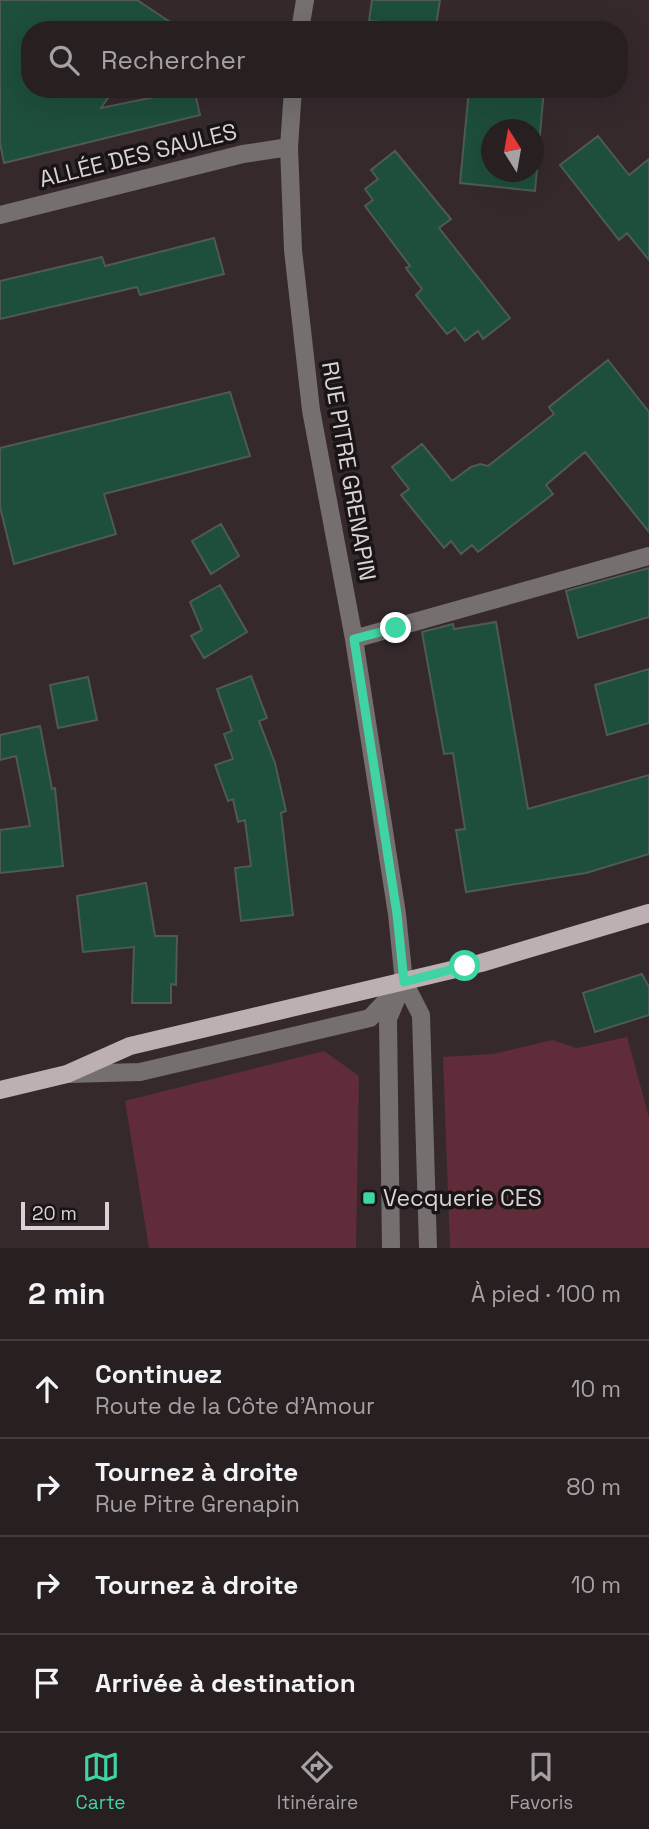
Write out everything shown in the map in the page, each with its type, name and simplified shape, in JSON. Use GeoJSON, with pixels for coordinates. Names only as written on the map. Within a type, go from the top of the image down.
{"type":"FeatureCollection","features":[{"type":"Feature","properties":{"kind":"main road"},"geometry":{"type":"LineString","coordinates":[[0,1090],[67,1074],[130,1046],[404,982],[649,913]]}},
{"type":"Feature","properties":{"kind":"street"},"geometry":{"type":"LineString","coordinates":[[302,21],[305,0]]}},
{"type":"Feature","properties":{"kind":"street","name":"RUE PITRE GRENAPIN"},"geometry":{"type":"LineString","coordinates":[[292,98],[289,147],[293,250],[311,410],[354,639],[397,914],[404,982],[421,1015],[428,1248]]}},
{"type":"Feature","properties":{"kind":"street","name":"ALLÉE DES SAULES"},"geometry":{"type":"LineString","coordinates":[[0,215],[243,154],[289,147]]}},
{"type":"Feature","properties":{"kind":"street"},"geometry":{"type":"LineString","coordinates":[[354,639],[649,556]]}},
{"type":"Feature","properties":{"kind":"street"},"geometry":{"type":"LineString","coordinates":[[67,1074],[140,1072],[370,1018],[404,982]]}},
{"type":"Feature","properties":{"kind":"street","name":"RUE PITRE GRENAPIN"},"geometry":{"type":"LineString","coordinates":[[391,1248],[388,1018],[404,982]]}},
{"type":"Feature","properties":{"kind":"shaded area"},"geometry":{"type":"Polygon","coordinates":[[[627,1037],[649,1117],[649,1248],[450,1248],[443,1057],[493,1054],[552,1040],[577,1048],[627,1037]]]}},
{"type":"Feature","properties":{"kind":"shaded area"},"geometry":{"type":"Polygon","coordinates":[[[324,1051],[359,1076],[356,1248],[149,1248],[125,1101],[324,1051]]]}},
{"type":"Feature","properties":{"kind":"building"},"geometry":{"type":"Polygon","coordinates":[[[0,0],[137,0],[168,21],[21,21],[21,98],[108,98],[101,108],[150,98],[196,98],[200,115],[4,163],[0,143],[0,0]]]}},
{"type":"Feature","properties":{"kind":"building"},"geometry":{"type":"Polygon","coordinates":[[[372,0],[440,0],[437,21],[369,21],[372,0]]]}},
{"type":"Feature","properties":{"kind":"building"},"geometry":{"type":"Polygon","coordinates":[[[468,98],[543,98],[541,119],[481,119],[481,182],[536,182],[535,191],[460,183],[468,98]]]}},
{"type":"Feature","properties":{"kind":"building"},"geometry":{"type":"Polygon","coordinates":[[[598,136],[629,175],[649,159],[649,260],[627,233],[619,240],[560,165],[598,136]]]}},
{"type":"Feature","properties":{"kind":"building"},"geometry":{"type":"Polygon","coordinates":[[[395,151],[451,219],[439,228],[510,318],[483,339],[478,331],[465,341],[455,328],[447,334],[416,295],[422,289],[406,268],[410,266],[365,206],[373,200],[365,189],[378,179],[371,170],[395,151]]]}},
{"type":"Feature","properties":{"kind":"building"},"geometry":{"type":"Polygon","coordinates":[[[214,238],[224,274],[140,295],[137,287],[0,319],[0,281],[102,257],[105,266],[214,238]]]}},
{"type":"Feature","properties":{"kind":"building"},"geometry":{"type":"Polygon","coordinates":[[[608,360],[649,412],[649,532],[585,452],[546,485],[553,494],[478,552],[472,545],[461,554],[451,541],[444,548],[401,495],[409,489],[392,467],[422,444],[452,481],[471,467],[480,464],[488,466],[554,414],[549,407],[608,360]]]}},
{"type":"Feature","properties":{"kind":"building"},"geometry":{"type":"Polygon","coordinates":[[[230,392],[250,456],[104,494],[116,534],[14,564],[0,507],[0,448],[230,392]]]}},
{"type":"Feature","properties":{"kind":"building"},"geometry":{"type":"Polygon","coordinates":[[[221,524],[239,556],[211,574],[192,541],[221,524]]]}},
{"type":"Feature","properties":{"kind":"building"},"geometry":{"type":"Polygon","coordinates":[[[649,568],[649,617],[578,638],[566,591],[649,568]]]}},
{"type":"Feature","properties":{"kind":"building"},"geometry":{"type":"Polygon","coordinates":[[[220,585],[247,632],[204,658],[191,636],[202,630],[190,602],[220,585]]]}},
{"type":"Feature","properties":{"kind":"building"},"geometry":{"type":"Polygon","coordinates":[[[496,622],[528,809],[649,775],[649,854],[586,873],[466,892],[456,830],[465,829],[453,753],[444,754],[422,632],[453,624],[454,629],[496,622]]]}},
{"type":"Feature","properties":{"kind":"building"},"geometry":{"type":"Polygon","coordinates":[[[649,669],[649,723],[607,735],[595,685],[649,669]]]}},
{"type":"Feature","properties":{"kind":"building"},"geometry":{"type":"Polygon","coordinates":[[[251,676],[267,718],[259,721],[275,763],[286,811],[281,813],[293,915],[241,921],[235,868],[251,866],[245,820],[238,822],[233,799],[228,801],[215,765],[233,759],[224,734],[232,731],[217,689],[251,676]]]}},
{"type":"Feature","properties":{"kind":"building"},"geometry":{"type":"Polygon","coordinates":[[[88,677],[97,720],[58,728],[50,685],[88,677]]]}},
{"type":"Feature","properties":{"kind":"building"},"geometry":{"type":"Polygon","coordinates":[[[40,726],[52,789],[55,788],[63,866],[0,873],[0,830],[30,826],[16,756],[0,760],[0,735],[40,726]]]}},
{"type":"Feature","properties":{"kind":"building"},"geometry":{"type":"Polygon","coordinates":[[[146,883],[155,936],[177,936],[176,985],[171,984],[171,1003],[132,1003],[134,947],[83,952],[77,896],[146,883]]]}},
{"type":"Feature","properties":{"kind":"building"},"geometry":{"type":"Polygon","coordinates":[[[642,974],[649,987],[649,1015],[595,1032],[583,993],[642,974]]]}},
{"type":"Feature","properties":{"kind":"place","name":"Vecquerie CES"},"geometry":{"type":"Point","coordinates":[369,1198]}},
{"type":"Feature","properties":{"kind":"route"},"geometry":{"type":"LineString","coordinates":[[396,628],[354,639],[397,914],[404,982],[465,966]]}}]}
